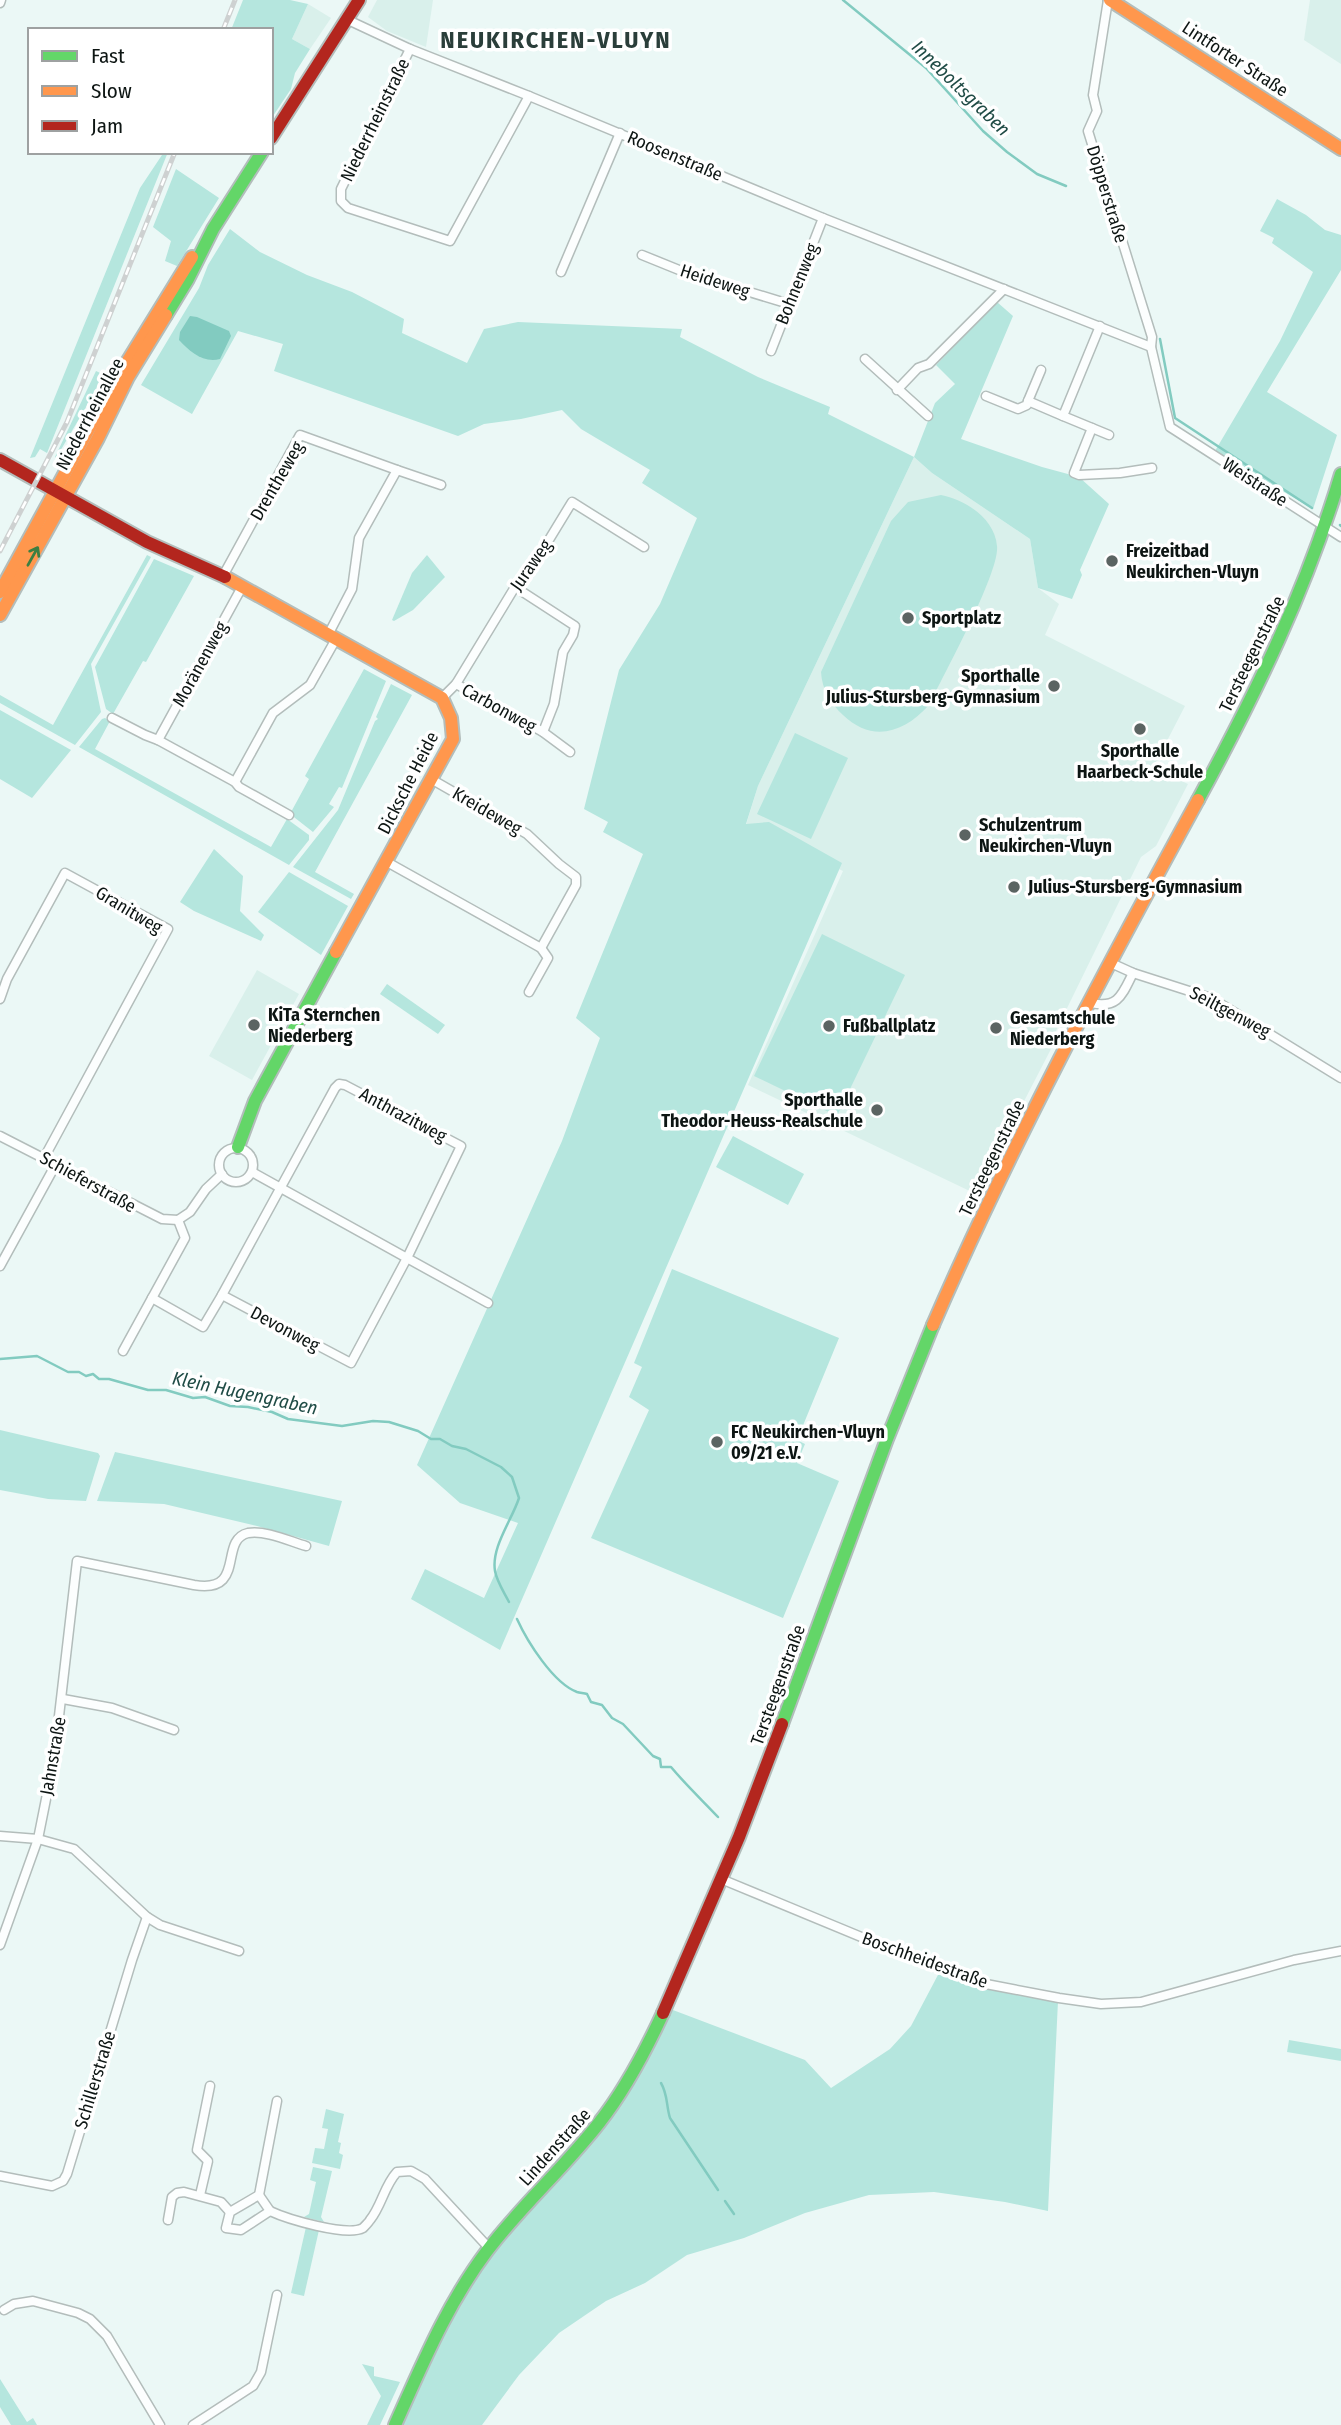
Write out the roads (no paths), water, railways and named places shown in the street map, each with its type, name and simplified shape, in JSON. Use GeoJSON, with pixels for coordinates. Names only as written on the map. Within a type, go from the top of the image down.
{"type":"FeatureCollection","features":[{"type":"Feature","properties":{"kind":"street"},"geometry":{"type":"LineString","coordinates":[[273,135],[359,0]]}},
{"type":"Feature","properties":{"kind":"street","name":"Lintforter Straße"},"geometry":{"type":"LineString","coordinates":[[1110,0],[1341,149]]}},
{"type":"Feature","properties":{"kind":"street","name":"Döpperstraße"},"geometry":{"type":"LineString","coordinates":[[1110,0],[1093,95],[1097,111],[1088,131],[1152,337],[1151,346]]}},
{"type":"Feature","properties":{"kind":"street","name":"Roosenstraße"},"geometry":{"type":"LineString","coordinates":[[348,20],[410,50],[620,133],[823,218],[1151,346]]}},
{"type":"Feature","properties":{"kind":"street","name":"Niederrheinstraße"},"geometry":{"type":"LineString","coordinates":[[410,50],[341,189],[341,201],[348,208],[450,241],[529,96]]}},
{"type":"Feature","properties":{"kind":"street"},"geometry":{"type":"LineString","coordinates":[[561,272],[620,133]]}},
{"type":"Feature","properties":{"kind":"street","name":"Niederrheinallee"},"geometry":{"type":"LineString","coordinates":[[0,592],[113,385],[170,290],[261,154]]}},
{"type":"Feature","properties":{"kind":"street","name":"Bohnenweg"},"geometry":{"type":"LineString","coordinates":[[771,351],[823,218]]}},
{"type":"Feature","properties":{"kind":"street","name":"Niederrheinallee"},"geometry":{"type":"LineString","coordinates":[[0,615],[66,498],[128,377],[188,279],[213,229]]}},
{"type":"Feature","properties":{"kind":"street","name":"Heideweg"},"geometry":{"type":"LineString","coordinates":[[642,255],[684,272],[789,304]]}},
{"type":"Feature","properties":{"kind":"street"},"geometry":{"type":"LineString","coordinates":[[897,390],[918,368],[929,364],[1004,289]]}},
{"type":"Feature","properties":{"kind":"street"},"geometry":{"type":"LineString","coordinates":[[1063,416],[1100,326]]}},
{"type":"Feature","properties":{"kind":"street","name":"Weistraße"},"geometry":{"type":"LineString","coordinates":[[1151,346],[1170,427],[1341,537]]}},
{"type":"Feature","properties":{"kind":"street"},"geometry":{"type":"LineString","coordinates":[[865,359],[928,416]]}},
{"type":"Feature","properties":{"kind":"street"},"geometry":{"type":"LineString","coordinates":[[986,396],[1018,409],[1027,405],[1041,370]]}},
{"type":"Feature","properties":{"kind":"street"},"geometry":{"type":"LineString","coordinates":[[1028,401],[1109,435]]}},
{"type":"Feature","properties":{"kind":"street"},"geometry":{"type":"LineString","coordinates":[[1093,428],[1074,473],[1120,473],[1152,468]]}},
{"type":"Feature","properties":{"kind":"street","name":"Drentheweg"},"geometry":{"type":"LineString","coordinates":[[223,576],[300,435],[441,485]]}},
{"type":"Feature","properties":{"kind":"street"},"geometry":{"type":"LineString","coordinates":[[0,460],[147,542],[223,576],[442,698]]}},
{"type":"Feature","properties":{"kind":"street"},"geometry":{"type":"LineString","coordinates":[[235,782],[273,713],[310,685],[352,589],[359,538],[397,470]]}},
{"type":"Feature","properties":{"kind":"street","name":"Tersteegenstraße"},"geometry":{"type":"LineString","coordinates":[[721,1879],[771,1756],[909,1384],[996,1187],[1279,642],[1326,527],[1341,474]]}},
{"type":"Feature","properties":{"kind":"street","name":"Juraweg"},"geometry":{"type":"LineString","coordinates":[[442,698],[456,684],[515,587],[530,571],[572,502],[644,547]]}},
{"type":"Feature","properties":{"kind":"street","name":"Moränenweg"},"geometry":{"type":"LineString","coordinates":[[158,740],[242,587]]}},
{"type":"Feature","properties":{"kind":"street","name":"Carbonweg"},"geometry":{"type":"LineString","coordinates":[[515,587],[575,626],[564,652],[554,704],[543,732]]}},
{"type":"Feature","properties":{"kind":"street","name":"Carbonweg"},"geometry":{"type":"LineString","coordinates":[[456,684],[543,732],[570,751]]}},
{"type":"Feature","properties":{"kind":"street","name":"Dicksche Heide"},"geometry":{"type":"LineString","coordinates":[[222,1174],[219,1164],[223,1153],[238,1147],[255,1101],[453,739],[452,719],[442,698]]}},
{"type":"Feature","properties":{"kind":"street"},"geometry":{"type":"LineString","coordinates":[[112,718],[235,782],[239,787],[289,815]]}},
{"type":"Feature","properties":{"kind":"street","name":"Kreideweg"},"geometry":{"type":"LineString","coordinates":[[431,779],[527,834],[576,877],[576,885],[541,947],[548,958],[529,992]]}},
{"type":"Feature","properties":{"kind":"street"},"geometry":{"type":"LineString","coordinates":[[387,862],[541,947]]}},
{"type":"Feature","properties":{"kind":"street","name":"Granitweg"},"geometry":{"type":"LineString","coordinates":[[0,999],[7,979],[65,873],[168,929],[44,1158]]}},
{"type":"Feature","properties":{"kind":"street","name":"Seiltgenweg"},"geometry":{"type":"LineString","coordinates":[[1111,963],[1133,973],[1211,998],[1341,1078]]}},
{"type":"Feature","properties":{"kind":"street"},"geometry":{"type":"LineString","coordinates":[[1091,1003],[1105,1006],[1116,1002],[1133,973]]}},
{"type":"Feature","properties":{"kind":"street","name":"Anthrazitweg"},"geometry":{"type":"LineString","coordinates":[[280,1188],[339,1084],[461,1146],[407,1258]]}},
{"type":"Feature","properties":{"kind":"street","name":"Schieferstraße"},"geometry":{"type":"LineString","coordinates":[[0,1136],[143,1212],[162,1219],[178,1220]]}},
{"type":"Feature","properties":{"kind":"street"},"geometry":{"type":"LineString","coordinates":[[123,1351],[185,1238],[178,1220],[190,1212],[206,1189],[222,1174],[238,1182],[252,1172],[252,1156],[238,1147]]}},
{"type":"Feature","properties":{"kind":"street"},"geometry":{"type":"LineString","coordinates":[[0,1266],[56,1164]]}},
{"type":"Feature","properties":{"kind":"street"},"geometry":{"type":"LineString","coordinates":[[252,1172],[488,1303]]}},
{"type":"Feature","properties":{"kind":"street"},"geometry":{"type":"LineString","coordinates":[[152,1298],[204,1327],[280,1188]]}},
{"type":"Feature","properties":{"kind":"street","name":"Devonweg"},"geometry":{"type":"LineString","coordinates":[[222,1295],[351,1363],[407,1258]]}},
{"type":"Feature","properties":{"kind":"street","name":"Jahnstraße"},"geometry":{"type":"LineString","coordinates":[[0,1945],[38,1839],[63,1699],[77,1561],[203,1587],[213,1586],[226,1576],[231,1567],[234,1547],[243,1535],[267,1535],[306,1546]]}},
{"type":"Feature","properties":{"kind":"street"},"geometry":{"type":"LineString","coordinates":[[63,1699],[112,1708],[174,1730]]}},
{"type":"Feature","properties":{"kind":"street"},"geometry":{"type":"LineString","coordinates":[[0,1836],[38,1839],[74,1849],[147,1917],[160,1925],[239,1951]]}},
{"type":"Feature","properties":{"kind":"street","name":"Boschheidestraße"},"geometry":{"type":"LineString","coordinates":[[721,1879],[959,1976],[986,1984],[1101,2004],[1141,2002],[1294,1959],[1341,1951]]}},
{"type":"Feature","properties":{"kind":"street","name":"Lindenstraße"},"geometry":{"type":"LineString","coordinates":[[395,2425],[456,2297],[489,2248],[510,2221],[597,2128],[635,2070],[721,1879]]}},
{"type":"Feature","properties":{"kind":"street","name":"Schillerstraße"},"geometry":{"type":"LineString","coordinates":[[0,2176],[52,2186],[63,2180],[67,2174],[147,1917]]}},
{"type":"Feature","properties":{"kind":"street"},"geometry":{"type":"LineString","coordinates":[[200,2195],[208,2161],[197,2150],[209,2086]]}},
{"type":"Feature","properties":{"kind":"street"},"geometry":{"type":"LineString","coordinates":[[277,2101],[259,2195],[270,2211],[342,2230],[360,2229],[372,2218],[388,2181],[397,2172],[411,2171],[425,2179],[489,2248]]}},
{"type":"Feature","properties":{"kind":"street"},"geometry":{"type":"LineString","coordinates":[[167,2220],[172,2197],[177,2193],[200,2195],[221,2202],[230,2212]]}},
{"type":"Feature","properties":{"kind":"street"},"geometry":{"type":"LineString","coordinates":[[259,2195],[230,2212],[226,2228],[232,2231],[242,2230],[270,2211]]}},
{"type":"Feature","properties":{"kind":"street"},"geometry":{"type":"LineString","coordinates":[[199,2423],[253,2386],[261,2372],[277,2295]]}},
{"type":"Feature","properties":{"kind":"street"},"geometry":{"type":"LineString","coordinates":[[4,2310],[14,2304],[33,2301],[78,2313],[90,2319],[107,2336],[160,2425]]}},
{"type":"Feature","properties":{"kind":"waterway","name":"Inneboltsgraben"},"geometry":{"type":"LineString","coordinates":[[843,0],[926,68],[983,131],[1007,152],[1037,174],[1066,186]]}},
{"type":"Feature","properties":{"kind":"waterway","name":"Inneboltsgraben"},"geometry":{"type":"LineString","coordinates":[[1160,339],[1175,418],[1312,508]]}},
{"type":"Feature","properties":{"kind":"waterway","name":"Klein Hugengraben"},"geometry":{"type":"LineString","coordinates":[[0,1359],[37,1356],[68,1372],[79,1372],[86,1376],[93,1374],[99,1379],[109,1379],[148,1390],[166,1390],[193,1398],[205,1397],[230,1406],[272,1412],[288,1419],[342,1426],[373,1421],[389,1422],[418,1431],[431,1439],[440,1439],[452,1446],[466,1449],[501,1467],[512,1477],[519,1498],[499,1543],[495,1562],[497,1579],[509,1602]]}},
{"type":"Feature","properties":{"kind":"waterway","name":"Klein Hugengraben"},"geometry":{"type":"LineString","coordinates":[[517,1619],[534,1649],[559,1680],[577,1692],[587,1694],[591,1702],[602,1705],[612,1718],[623,1724],[653,1756],[660,1759],[661,1767],[671,1767],[718,1817]]}},
{"type":"Feature","properties":{"kind":"waterway"},"geometry":{"type":"LineString","coordinates":[[661,2083],[670,2118],[718,2190]]}},
{"type":"Feature","properties":{"kind":"waterway"},"geometry":{"type":"LineString","coordinates":[[725,2201],[734,2214]]}},
{"type":"Feature","properties":{"kind":"railway"},"geometry":{"type":"LineString","coordinates":[[224,28],[235,0]]}},
{"type":"Feature","properties":{"kind":"railway"},"geometry":{"type":"LineString","coordinates":[[0,551],[67,422],[174,154]]}},
{"type":"Feature","properties":{"kind":"place","name":"Freizeitbad Neukirchen-Vluyn"},"geometry":{"type":"Point","coordinates":[1112,561]}},
{"type":"Feature","properties":{"kind":"place","name":"Sportplatz"},"geometry":{"type":"Point","coordinates":[908,618]}},
{"type":"Feature","properties":{"kind":"place","name":"Sporthalle Julius-Stursberg-Gymnasium"},"geometry":{"type":"Point","coordinates":[1054,686]}},
{"type":"Feature","properties":{"kind":"place","name":"Sporthalle Haarbeck-Schule"},"geometry":{"type":"Point","coordinates":[1140,729]}},
{"type":"Feature","properties":{"kind":"place","name":"Schulzentrum Neukirchen-Vluyn"},"geometry":{"type":"Point","coordinates":[965,835]}},
{"type":"Feature","properties":{"kind":"place","name":"Julius-Stursberg-Gymnasium"},"geometry":{"type":"Point","coordinates":[1014,887]}},
{"type":"Feature","properties":{"kind":"place","name":"KiTa Sternchen Niederberg"},"geometry":{"type":"Point","coordinates":[254,1025]}},
{"type":"Feature","properties":{"kind":"place","name":"Fußballplatz"},"geometry":{"type":"Point","coordinates":[829,1026]}},
{"type":"Feature","properties":{"kind":"place","name":"Gesamtschule Niederberg"},"geometry":{"type":"Point","coordinates":[996,1028]}},
{"type":"Feature","properties":{"kind":"place","name":"Sporthalle Theodor-Heuss-Realschule"},"geometry":{"type":"Point","coordinates":[877,1110]}},
{"type":"Feature","properties":{"kind":"place","name":"FC Neukirchen-Vluyn 09/21 e.V."},"geometry":{"type":"Point","coordinates":[717,1442]}},
{"type":"Feature","properties":{"kind":"district","name":"NEUKIRCHEN-VLUYN"},"geometry":{"type":"Point","coordinates":[556,40]}}]}
